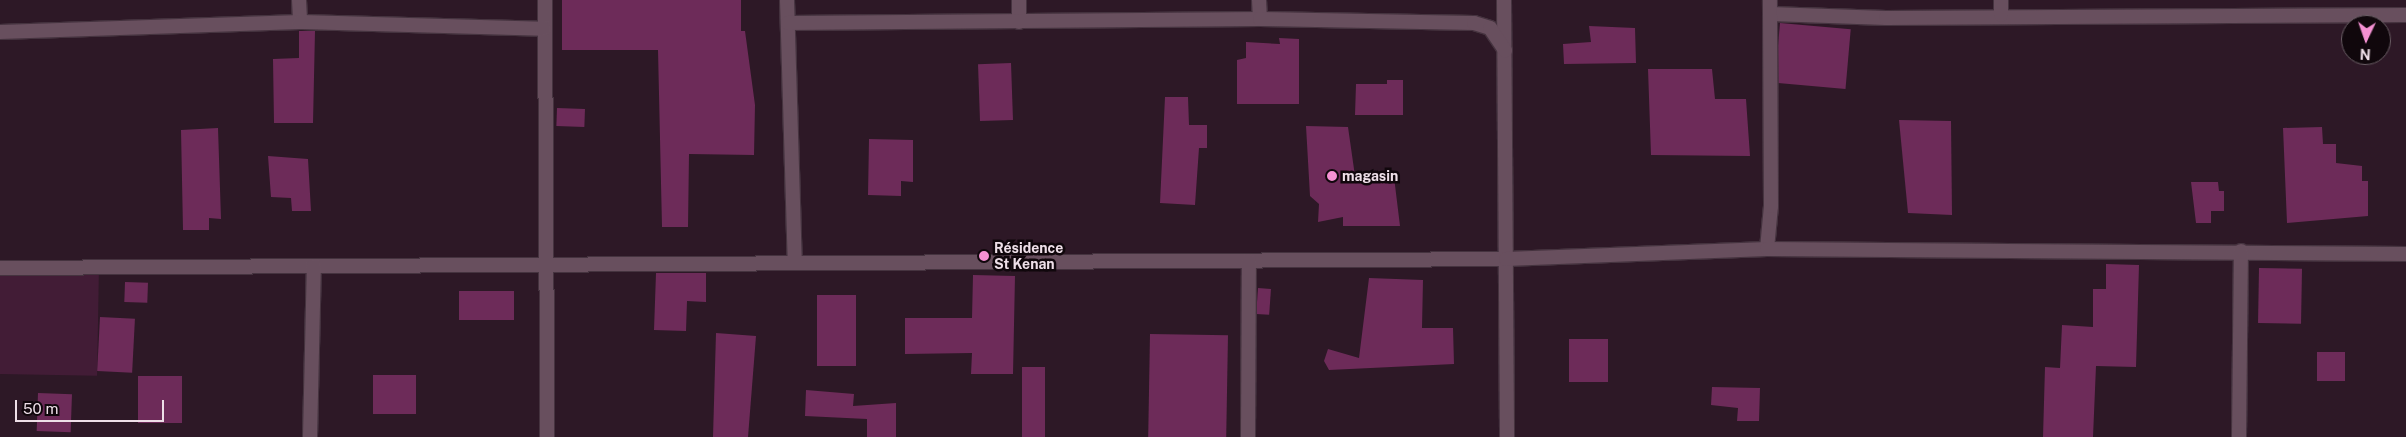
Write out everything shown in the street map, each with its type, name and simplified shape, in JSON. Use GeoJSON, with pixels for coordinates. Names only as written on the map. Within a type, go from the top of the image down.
{"type":"FeatureCollection","features":[{"type":"Feature","properties":{"kind":"street"},"geometry":{"type":"LineString","coordinates":[[299,0],[300,22]]}},
{"type":"Feature","properties":{"kind":"street"},"geometry":{"type":"LineString","coordinates":[[544,0],[548,264],[547,437]]}},
{"type":"Feature","properties":{"kind":"street"},"geometry":{"type":"LineString","coordinates":[[787,0],[795,262]]}},
{"type":"Feature","properties":{"kind":"street"},"geometry":{"type":"LineString","coordinates":[[1019,22],[1020,0]]}},
{"type":"Feature","properties":{"kind":"street"},"geometry":{"type":"LineString","coordinates":[[1259,0],[1260,19]]}},
{"type":"Feature","properties":{"kind":"street"},"geometry":{"type":"LineString","coordinates":[[1504,0],[1506,437]]}},
{"type":"Feature","properties":{"kind":"street"},"geometry":{"type":"LineString","coordinates":[[2001,0],[2001,15]]}},
{"type":"Feature","properties":{"kind":"street"},"geometry":{"type":"LineString","coordinates":[[2239,0],[2240,14]]}},
{"type":"Feature","properties":{"kind":"street"},"geometry":{"type":"LineString","coordinates":[[1767,249],[1771,206],[1771,7],[2001,15],[2406,15]]}},
{"type":"Feature","properties":{"kind":"street"},"geometry":{"type":"LineString","coordinates":[[788,23],[1260,19],[1474,23],[1490,28],[1505,50]]}},
{"type":"Feature","properties":{"kind":"street"},"geometry":{"type":"LineString","coordinates":[[0,32],[300,22],[544,29]]}},
{"type":"Feature","properties":{"kind":"street"},"geometry":{"type":"LineString","coordinates":[[0,268],[1506,259],[1767,249],[2241,251],[2406,254]]}},
{"type":"Feature","properties":{"kind":"street"},"geometry":{"type":"LineString","coordinates":[[2239,437],[2241,251]]}},
{"type":"Feature","properties":{"kind":"street"},"geometry":{"type":"LineString","coordinates":[[1248,437],[1249,260]]}},
{"type":"Feature","properties":{"kind":"street"},"geometry":{"type":"LineString","coordinates":[[310,437],[314,266]]}},
{"type":"Feature","properties":{"kind":"shaded area"},"geometry":{"type":"Polygon","coordinates":[[[0,264],[99,266],[97,376],[0,374],[0,264]]]}},
{"type":"Feature","properties":{"kind":"building"},"geometry":{"type":"Polygon","coordinates":[[[562,0],[741,0],[741,31],[745,31],[755,105],[754,155],[689,154],[688,227],[662,227],[658,50],[562,50],[562,0]]]}},
{"type":"Feature","properties":{"kind":"building"},"geometry":{"type":"Polygon","coordinates":[[[1780,23],[1851,29],[1846,89],[1775,83],[1780,23]]]}},
{"type":"Feature","properties":{"kind":"building"},"geometry":{"type":"Polygon","coordinates":[[[1589,26],[1635,28],[1636,63],[1564,64],[1563,44],[1591,42],[1589,26]]]}},
{"type":"Feature","properties":{"kind":"building"},"geometry":{"type":"Polygon","coordinates":[[[299,31],[315,31],[313,123],[274,123],[273,59],[299,58],[299,31]]]}},
{"type":"Feature","properties":{"kind":"building"},"geometry":{"type":"Polygon","coordinates":[[[1279,38],[1299,39],[1299,104],[1237,104],[1237,60],[1246,58],[1246,42],[1280,44],[1279,38]]]}},
{"type":"Feature","properties":{"kind":"building"},"geometry":{"type":"Polygon","coordinates":[[[1011,63],[1013,120],[980,121],[978,64],[1011,63]]]}},
{"type":"Feature","properties":{"kind":"building"},"geometry":{"type":"Polygon","coordinates":[[[1648,69],[1712,69],[1715,99],[1746,99],[1750,156],[1651,155],[1648,69]]]}},
{"type":"Feature","properties":{"kind":"building"},"geometry":{"type":"Polygon","coordinates":[[[1387,80],[1403,80],[1403,115],[1355,115],[1356,84],[1387,84],[1387,80]]]}},
{"type":"Feature","properties":{"kind":"building"},"geometry":{"type":"Polygon","coordinates":[[[1165,97],[1188,97],[1189,125],[1207,125],[1207,148],[1199,148],[1195,205],[1160,203],[1165,97]]]}},
{"type":"Feature","properties":{"kind":"building"},"geometry":{"type":"Polygon","coordinates":[[[557,108],[585,109],[584,127],[556,126],[557,108]]]}},
{"type":"Feature","properties":{"kind":"building"},"geometry":{"type":"Polygon","coordinates":[[[1899,120],[1951,121],[1952,215],[1908,213],[1899,120]]]}},
{"type":"Feature","properties":{"kind":"building","name":"magasin"},"geometry":{"type":"Polygon","coordinates":[[[1306,126],[1348,127],[1355,176],[1394,177],[1400,226],[1343,226],[1343,217],[1318,222],[1319,204],[1310,196],[1306,126]]]}},
{"type":"Feature","properties":{"kind":"building"},"geometry":{"type":"Polygon","coordinates":[[[2322,127],[2323,144],[2336,144],[2336,163],[2362,166],[2362,181],[2368,181],[2368,216],[2287,223],[2283,128],[2322,127]]]}},
{"type":"Feature","properties":{"kind":"building"},"geometry":{"type":"Polygon","coordinates":[[[218,128],[221,219],[209,218],[209,230],[183,230],[181,130],[218,128]]]}},
{"type":"Feature","properties":{"kind":"building"},"geometry":{"type":"Polygon","coordinates":[[[869,139],[913,140],[913,182],[901,181],[901,196],[868,195],[869,139]]]}},
{"type":"Feature","properties":{"kind":"building"},"geometry":{"type":"Polygon","coordinates":[[[268,156],[308,159],[311,211],[292,211],[291,198],[271,197],[268,156]]]}},
{"type":"Feature","properties":{"kind":"building"},"geometry":{"type":"Polygon","coordinates":[[[2191,182],[2218,182],[2219,191],[2224,191],[2224,211],[2211,211],[2211,223],[2196,223],[2191,182]]]}},
{"type":"Feature","properties":{"kind":"building"},"geometry":{"type":"Polygon","coordinates":[[[2106,264],[2139,265],[2136,367],[2096,366],[2093,437],[2043,437],[2045,367],[2060,368],[2062,325],[2093,327],[2093,289],[2106,289],[2106,264]]]}},
{"type":"Feature","properties":{"kind":"building"},"geometry":{"type":"Polygon","coordinates":[[[2259,268],[2302,269],[2301,324],[2258,323],[2259,268]]]}},
{"type":"Feature","properties":{"kind":"building"},"geometry":{"type":"Polygon","coordinates":[[[656,273],[706,273],[706,302],[687,301],[686,331],[654,330],[656,273]]]}},
{"type":"Feature","properties":{"kind":"building"},"geometry":{"type":"Polygon","coordinates":[[[973,275],[1015,276],[1013,374],[971,374],[972,353],[905,354],[905,318],[972,318],[973,275]]]}},
{"type":"Feature","properties":{"kind":"building"},"geometry":{"type":"Polygon","coordinates":[[[1369,278],[1423,280],[1422,328],[1453,328],[1454,364],[1329,370],[1324,361],[1328,349],[1359,358],[1369,278]]]}},
{"type":"Feature","properties":{"kind":"building"},"geometry":{"type":"Polygon","coordinates":[[[125,282],[148,283],[147,303],[124,302],[125,282]]]}},
{"type":"Feature","properties":{"kind":"building"},"geometry":{"type":"Polygon","coordinates":[[[1258,288],[1271,289],[1269,315],[1256,314],[1258,288]]]}},
{"type":"Feature","properties":{"kind":"building"},"geometry":{"type":"Polygon","coordinates":[[[459,291],[514,291],[514,320],[459,320],[459,291]]]}},
{"type":"Feature","properties":{"kind":"building"},"geometry":{"type":"Polygon","coordinates":[[[817,295],[856,295],[856,366],[817,366],[817,295]]]}},
{"type":"Feature","properties":{"kind":"building"},"geometry":{"type":"Polygon","coordinates":[[[100,317],[135,319],[132,373],[97,371],[100,317]]]}},
{"type":"Feature","properties":{"kind":"building"},"geometry":{"type":"Polygon","coordinates":[[[716,333],[756,336],[748,437],[713,437],[716,333]]]}},
{"type":"Feature","properties":{"kind":"building"},"geometry":{"type":"Polygon","coordinates":[[[1150,334],[1228,335],[1226,437],[1148,437],[1150,334]]]}},
{"type":"Feature","properties":{"kind":"building"},"geometry":{"type":"Polygon","coordinates":[[[1569,339],[1608,339],[1608,382],[1569,382],[1569,339]]]}},
{"type":"Feature","properties":{"kind":"building"},"geometry":{"type":"Polygon","coordinates":[[[2317,352],[2345,352],[2345,381],[2317,381],[2317,352]]]}},
{"type":"Feature","properties":{"kind":"building"},"geometry":{"type":"Polygon","coordinates":[[[1022,367],[1045,367],[1045,437],[1022,437],[1022,367]]]}},
{"type":"Feature","properties":{"kind":"building"},"geometry":{"type":"Polygon","coordinates":[[[373,375],[416,375],[416,414],[373,414],[373,375]]]}},
{"type":"Feature","properties":{"kind":"building"},"geometry":{"type":"Polygon","coordinates":[[[138,376],[182,376],[182,423],[138,423],[138,376]]]}},
{"type":"Feature","properties":{"kind":"building"},"geometry":{"type":"Polygon","coordinates":[[[1712,387],[1760,388],[1759,421],[1737,421],[1738,408],[1711,405],[1712,387]]]}},
{"type":"Feature","properties":{"kind":"building"},"geometry":{"type":"Polygon","coordinates":[[[806,390],[854,394],[853,406],[896,403],[896,437],[867,437],[867,419],[805,416],[806,390]]]}},
{"type":"Feature","properties":{"kind":"building"},"geometry":{"type":"Polygon","coordinates":[[[38,393],[72,394],[71,432],[37,431],[38,393]]]}},
{"type":"Feature","properties":{"kind":"place","name":"magasin"},"geometry":{"type":"Point","coordinates":[1332,176]}},
{"type":"Feature","properties":{"kind":"place","name":"Résidence St Kenan"},"geometry":{"type":"Point","coordinates":[984,256]}}]}
